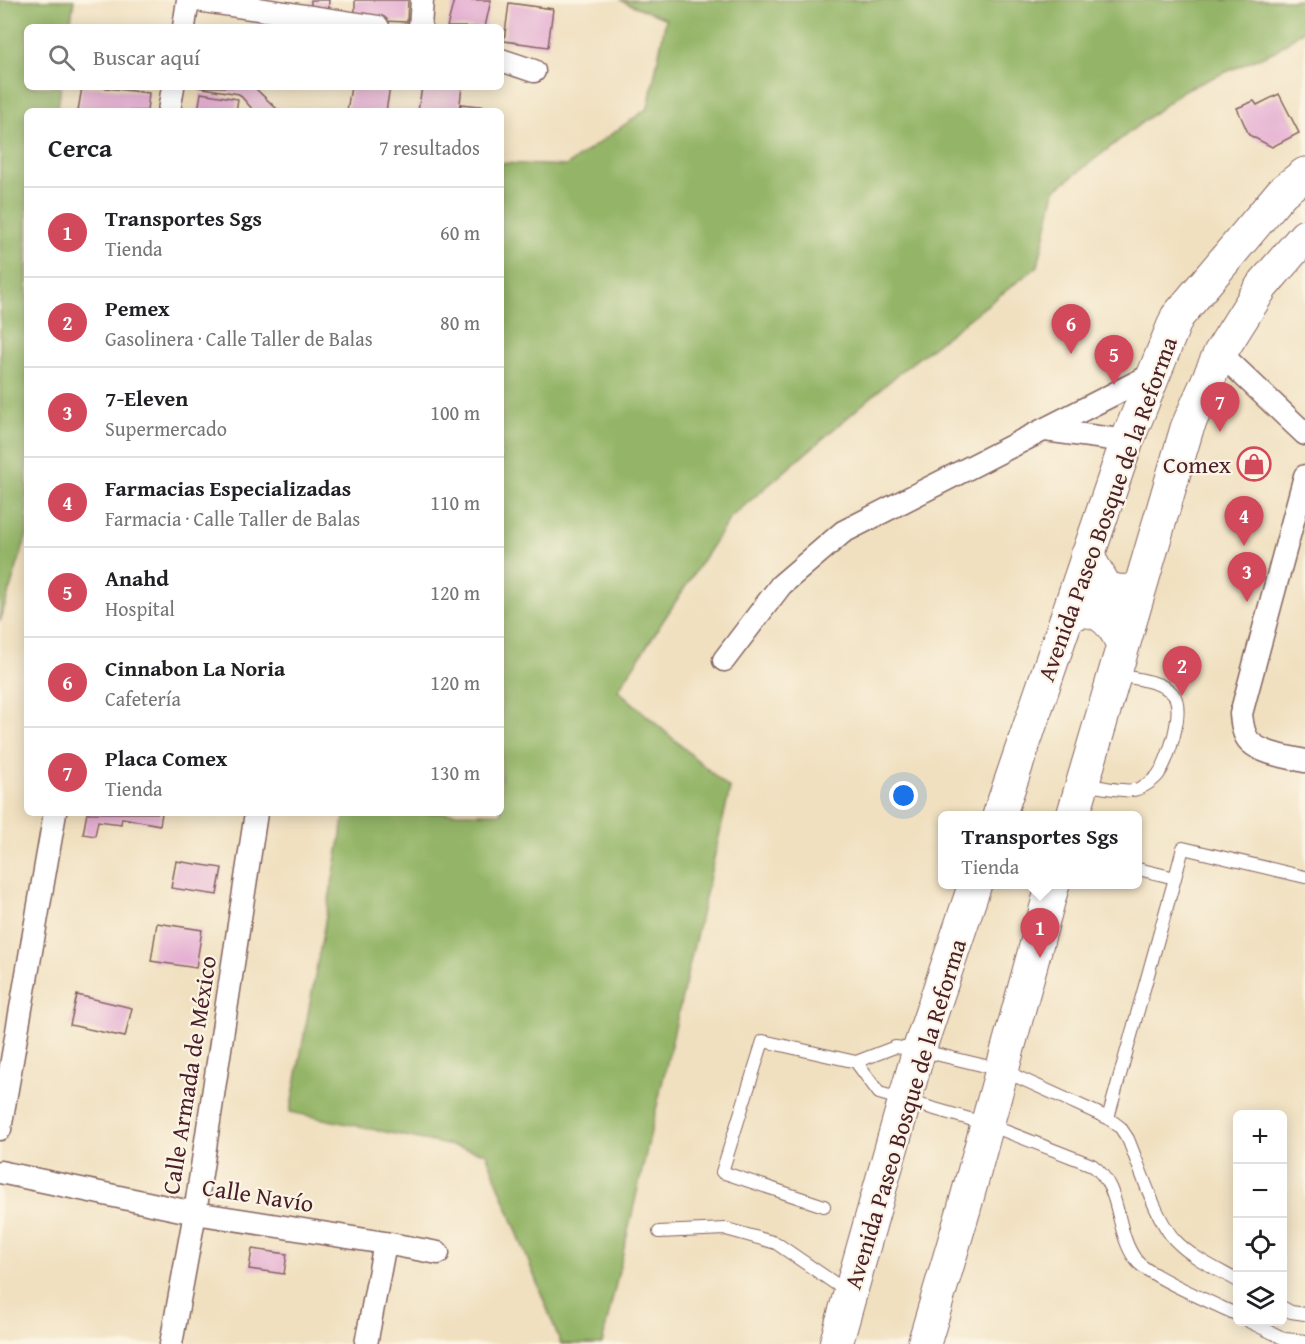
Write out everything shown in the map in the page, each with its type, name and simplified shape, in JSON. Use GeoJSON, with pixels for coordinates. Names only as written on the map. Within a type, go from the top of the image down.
{"type":"FeatureCollection","features":[{"type":"Feature","properties":{"kind":"main road","name":"Avenida Paseo Bosque de la Reforma"},"geometry":{"type":"LineString","coordinates":[[1001,811],[1127,441],[1178,317],[1282,192],[1305,174]]}},
{"type":"Feature","properties":{"kind":"main road","name":"Avenida Paseo Bosque de la Reforma"},"geometry":{"type":"LineString","coordinates":[[1074,811],[1116,675],[1122,643],[1188,428],[1220,353],[1262,286],[1305,236]]}},
{"type":"Feature","properties":{"kind":"main road"},"geometry":{"type":"LineString","coordinates":[[1087,556],[1106,588],[1138,592]]}},
{"type":"Feature","properties":{"kind":"main road"},"geometry":{"type":"LineString","coordinates":[[1067,617],[1078,610],[1103,616],[1116,628],[1122,643]]}},
{"type":"Feature","properties":{"kind":"main road","name":"Avenida Paseo Bosque de la Reforma"},"geometry":{"type":"LineString","coordinates":[[836,1344],[919,1050],[974,889]]}},
{"type":"Feature","properties":{"kind":"main road"},"geometry":{"type":"LineString","coordinates":[[924,1344],[1052,889]]}},
{"type":"Feature","properties":{"kind":"street"},"geometry":{"type":"LineString","coordinates":[[184,24],[188,0]]}},
{"type":"Feature","properties":{"kind":"street"},"geometry":{"type":"LineString","coordinates":[[197,0],[358,24]]}},
{"type":"Feature","properties":{"kind":"street"},"geometry":{"type":"LineString","coordinates":[[420,24],[423,0]]}},
{"type":"Feature","properties":{"kind":"street"},"geometry":{"type":"LineString","coordinates":[[504,61],[534,71]]}},
{"type":"Feature","properties":{"kind":"street"},"geometry":{"type":"LineString","coordinates":[[170,108],[174,90]]}},
{"type":"Feature","properties":{"kind":"street"},"geometry":{"type":"LineString","coordinates":[[1220,353],[1305,434]]}},
{"type":"Feature","properties":{"kind":"street"},"geometry":{"type":"LineString","coordinates":[[724,660],[781,585],[843,532],[1155,373]]}},
{"type":"Feature","properties":{"kind":"street"},"geometry":{"type":"LineString","coordinates":[[1045,430],[1127,441]]}},
{"type":"Feature","properties":{"kind":"street"},"geometry":{"type":"LineString","coordinates":[[1305,476],[1241,714],[1243,730],[1249,741],[1261,749],[1305,761]]}},
{"type":"Feature","properties":{"kind":"street"},"geometry":{"type":"LineString","coordinates":[[0,1129],[54,816]]}},
{"type":"Feature","properties":{"kind":"street","name":"Calle Armada de México"},"geometry":{"type":"LineString","coordinates":[[171,1344],[195,1213],[256,816]]}},
{"type":"Feature","properties":{"kind":"street","name":"Calle Navío"},"geometry":{"type":"LineString","coordinates":[[0,1172],[195,1213],[438,1253]]}},
{"type":"Feature","properties":{"kind":"street"},"geometry":{"type":"LineString","coordinates":[[366,1344],[385,1243]]}},
{"type":"Feature","properties":{"kind":"lane"},"geometry":{"type":"LineString","coordinates":[[1082,784],[1134,790],[1156,777],[1166,758],[1179,708],[1173,694],[1150,680],[1116,675]]}},
{"type":"Feature","properties":{"kind":"lane"},"geometry":{"type":"LineString","coordinates":[[1108,1118],[1183,848],[1305,877]]}},
{"type":"Feature","properties":{"kind":"lane"},"geometry":{"type":"LineString","coordinates":[[1142,870],[1175,879]]}},
{"type":"Feature","properties":{"kind":"lane"},"geometry":{"type":"LineString","coordinates":[[824,1206],[722,1172],[763,1041],[856,1062],[895,1047],[919,1050],[1002,1070],[1108,1118],[1120,1127],[1128,1139],[1164,1226],[1173,1239],[1186,1251],[1233,1278]]}},
{"type":"Feature","properties":{"kind":"lane"},"geometry":{"type":"LineString","coordinates":[[856,1062],[879,1093],[987,1124],[1092,1166],[1102,1173],[1109,1183],[1128,1245],[1136,1262],[1149,1272],[1233,1314]]}},
{"type":"Feature","properties":{"kind":"lane"},"geometry":{"type":"LineString","coordinates":[[659,1232],[726,1229],[776,1243],[850,1294]]}},
{"type":"Feature","properties":{"kind":"lane"},"geometry":{"type":"LineString","coordinates":[[1287,1310],[1305,1314]]}},
{"type":"Feature","properties":{"kind":"lane"},"geometry":{"type":"LineString","coordinates":[[1258,1326],[1285,1339],[1305,1341]]}},
{"type":"Feature","properties":{"kind":"green space"},"geometry":{"type":"Polygon","coordinates":[[[0,0],[74,0],[70,24],[24,24],[24,90],[60,90],[58,108],[24,108],[24,545],[0,621],[0,0]]]}},
{"type":"Feature","properties":{"kind":"green space"},"geometry":{"type":"Polygon","coordinates":[[[620,0],[1305,0],[1305,29],[1275,51],[1184,90],[1055,190],[1038,266],[904,369],[730,518],[618,690],[730,789],[602,1344],[561,1344],[486,1153],[290,1112],[344,816],[504,816],[504,163],[566,166],[648,108],[666,19],[620,0]]]}},
{"type":"Feature","properties":{"kind":"building"},"geometry":{"type":"Polygon","coordinates":[[[311,0],[329,0],[328,24],[310,24],[311,0]]]}},
{"type":"Feature","properties":{"kind":"building"},"geometry":{"type":"Polygon","coordinates":[[[355,0],[408,0],[407,22],[355,20],[355,0]]]}},
{"type":"Feature","properties":{"kind":"building"},"geometry":{"type":"Polygon","coordinates":[[[454,0],[491,0],[486,24],[448,24],[454,0]]]}},
{"type":"Feature","properties":{"kind":"building"},"geometry":{"type":"Polygon","coordinates":[[[509,3],[553,9],[548,47],[504,41],[509,3]]]}},
{"type":"Feature","properties":{"kind":"building"},"geometry":{"type":"Polygon","coordinates":[[[82,90],[124,90],[149,93],[147,108],[78,108],[82,90]]]}},
{"type":"Feature","properties":{"kind":"building"},"geometry":{"type":"Polygon","coordinates":[[[215,90],[257,90],[276,108],[251,108],[239,94],[215,90]]]}},
{"type":"Feature","properties":{"kind":"building"},"geometry":{"type":"Polygon","coordinates":[[[350,90],[390,90],[386,108],[348,108],[350,90]]]}},
{"type":"Feature","properties":{"kind":"building"},"geometry":{"type":"Polygon","coordinates":[[[422,90],[462,90],[459,108],[418,108],[422,90]]]}},
{"type":"Feature","properties":{"kind":"building"},"geometry":{"type":"Polygon","coordinates":[[[201,93],[238,99],[236,108],[198,108],[201,93]]]}},
{"type":"Feature","properties":{"kind":"building"},"geometry":{"type":"Polygon","coordinates":[[[1279,94],[1299,133],[1272,147],[1249,135],[1237,108],[1254,101],[1257,105],[1279,94]]]}},
{"type":"Feature","properties":{"kind":"building"},"geometry":{"type":"Polygon","coordinates":[[[461,104],[498,108],[460,108],[461,104]]]}},
{"type":"Feature","properties":{"kind":"building"},"geometry":{"type":"Polygon","coordinates":[[[86,816],[162,816],[160,825],[122,818],[121,824],[98,821],[95,836],[83,834],[86,816]]]}},
{"type":"Feature","properties":{"kind":"building"},"geometry":{"type":"Polygon","coordinates":[[[176,861],[222,868],[217,895],[171,888],[176,861]]]}},
{"type":"Feature","properties":{"kind":"building"},"geometry":{"type":"Polygon","coordinates":[[[157,923],[202,930],[196,968],[151,961],[157,923]]]}},
{"type":"Feature","properties":{"kind":"building"},"geometry":{"type":"Polygon","coordinates":[[[77,995],[132,1008],[125,1037],[70,1025],[77,995]]]}},
{"type":"Feature","properties":{"kind":"building"},"geometry":{"type":"Polygon","coordinates":[[[252,1249],[287,1254],[284,1274],[249,1269],[252,1249]]]}},
{"type":"Feature","properties":{"kind":"place","name":"Cinnabon La Noria"},"geometry":{"type":"Point","coordinates":[1071,354]}},
{"type":"Feature","properties":{"kind":"place","name":"Anahd"},"geometry":{"type":"Point","coordinates":[1114,385]}},
{"type":"Feature","properties":{"kind":"place","name":"Placa Comex"},"geometry":{"type":"Point","coordinates":[1220,432]}},
{"type":"Feature","properties":{"kind":"place","name":"Comex"},"geometry":{"type":"Point","coordinates":[1254,464]}},
{"type":"Feature","properties":{"kind":"place","name":"Farmacias Especializadas"},"geometry":{"type":"Point","coordinates":[1244,546]}},
{"type":"Feature","properties":{"kind":"place","name":"7-Eleven"},"geometry":{"type":"Point","coordinates":[1247,602]}},
{"type":"Feature","properties":{"kind":"place","name":"Pemex"},"geometry":{"type":"Point","coordinates":[1182,696]}},
{"type":"Feature","properties":{"kind":"place","name":"Transportes Sgs"},"geometry":{"type":"Point","coordinates":[1040,958]}}]}
